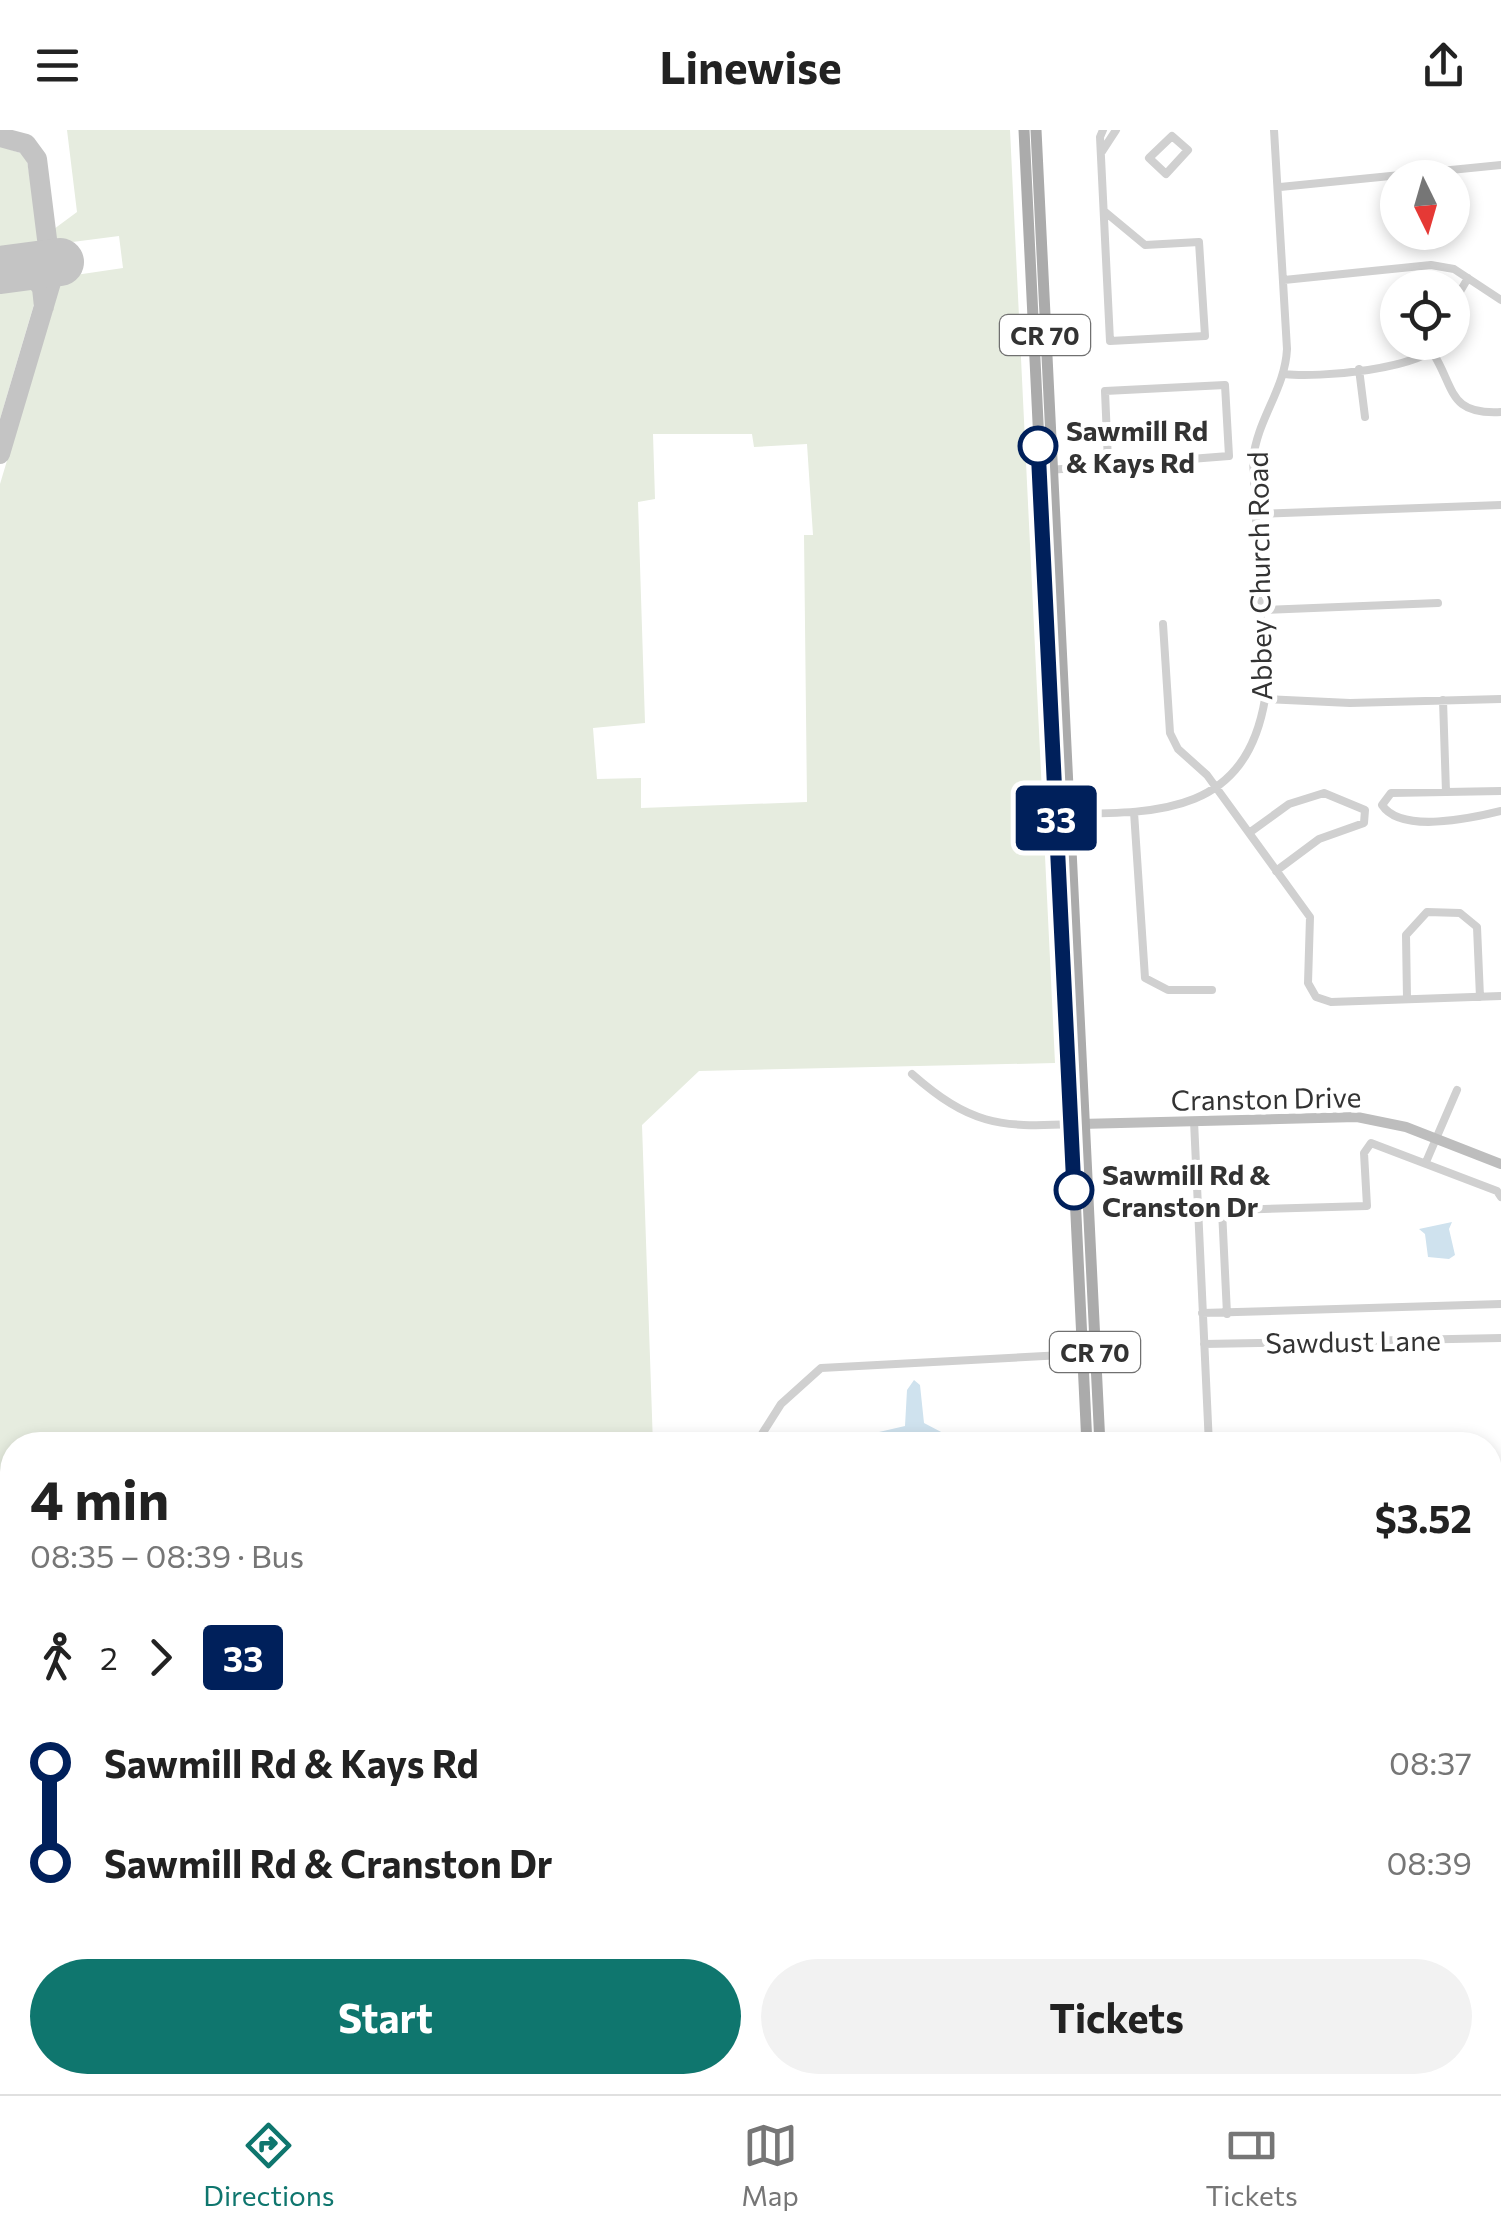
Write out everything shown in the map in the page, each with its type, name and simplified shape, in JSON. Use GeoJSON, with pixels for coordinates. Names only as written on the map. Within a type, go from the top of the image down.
{"type":"FeatureCollection","features":[{"type":"Feature","properties":{"kind":"main road","name":"CR 70"},"geometry":{"type":"LineString","coordinates":[[1024,130],[1078,1124],[1099,1432]]}},
{"type":"Feature","properties":{"kind":"main road","name":"CR 70"},"geometry":{"type":"LineString","coordinates":[[1036,130],[1045,470]]}},
{"type":"Feature","properties":{"kind":"main road","name":"CR 70"},"geometry":{"type":"LineString","coordinates":[[1078,1124],[1086,1432]]}},
{"type":"Feature","properties":{"kind":"street"},"geometry":{"type":"LineString","coordinates":[[1103,130],[1101,153],[1110,341],[1205,336],[1200,242],[1145,245],[1104,211]]}},
{"type":"Feature","properties":{"kind":"street"},"geometry":{"type":"LineString","coordinates":[[1101,153],[1116,130]]}},
{"type":"Feature","properties":{"kind":"street","name":"Abbey Church Road"},"geometry":{"type":"LineString","coordinates":[[1062,814],[1134,812],[1184,805],[1216,788],[1250,749],[1265,699],[1256,514],[1257,434],[1285,374],[1280,187],[1274,130]]}},
{"type":"Feature","properties":{"kind":"street"},"geometry":{"type":"LineString","coordinates":[[1166,134],[1188,150],[1166,174],[1149,158],[1166,134]]}},
{"type":"Feature","properties":{"kind":"street"},"geometry":{"type":"LineString","coordinates":[[1280,187],[1501,165]]}},
{"type":"Feature","properties":{"kind":"street"},"geometry":{"type":"LineString","coordinates":[[1382,270],[1431,265],[1456,270]]}},
{"type":"Feature","properties":{"kind":"street"},"geometry":{"type":"LineString","coordinates":[[1284,280],[1380,270]]}},
{"type":"Feature","properties":{"kind":"street"},"geometry":{"type":"LineString","coordinates":[[1470,279],[1501,300]]}},
{"type":"Feature","properties":{"kind":"street"},"geometry":{"type":"LineString","coordinates":[[1285,374],[1420,360]]}},
{"type":"Feature","properties":{"kind":"street"},"geometry":{"type":"LineString","coordinates":[[1436,360],[1456,400],[1478,412],[1501,412]]}},
{"type":"Feature","properties":{"kind":"street"},"geometry":{"type":"LineString","coordinates":[[1359,369],[1366,417]]}},
{"type":"Feature","properties":{"kind":"street"},"geometry":{"type":"LineString","coordinates":[[1045,470],[1108,462],[1229,456],[1225,386],[1105,391],[1108,462]]}},
{"type":"Feature","properties":{"kind":"street"},"geometry":{"type":"LineString","coordinates":[[1256,514],[1501,505]]}},
{"type":"Feature","properties":{"kind":"street"},"geometry":{"type":"LineString","coordinates":[[1261,610],[1438,603]]}},
{"type":"Feature","properties":{"kind":"street"},"geometry":{"type":"LineString","coordinates":[[1163,624],[1169,730],[1178,749],[1216,788],[1311,920],[1308,984],[1316,997],[1332,1002],[1501,996]]}},
{"type":"Feature","properties":{"kind":"street"},"geometry":{"type":"LineString","coordinates":[[1265,699],[1501,699]]}},
{"type":"Feature","properties":{"kind":"street"},"geometry":{"type":"LineString","coordinates":[[1443,700],[1446,792]]}},
{"type":"Feature","properties":{"kind":"street"},"geometry":{"type":"LineString","coordinates":[[1501,792],[1391,793],[1382,805],[1389,813],[1436,822],[1501,810]]}},
{"type":"Feature","properties":{"kind":"street"},"geometry":{"type":"LineString","coordinates":[[1249,833],[1289,804],[1324,793],[1367,814],[1360,825],[1319,839],[1276,870]]}},
{"type":"Feature","properties":{"kind":"street"},"geometry":{"type":"LineString","coordinates":[[1134,812],[1145,978],[1168,990],[1212,990]]}},
{"type":"Feature","properties":{"kind":"street"},"geometry":{"type":"LineString","coordinates":[[1406,1000],[1406,935],[1427,912],[1460,913],[1477,928],[1480,997]]}},
{"type":"Feature","properties":{"kind":"street"},"geometry":{"type":"LineString","coordinates":[[912,1074],[952,1107],[982,1121],[1011,1126],[1078,1124]]}},
{"type":"Feature","properties":{"kind":"street"},"geometry":{"type":"LineString","coordinates":[[1426,1162],[1456,1090]]}},
{"type":"Feature","properties":{"kind":"street","name":"Cranston Drive"},"geometry":{"type":"LineString","coordinates":[[1078,1124],[1357,1117],[1438,1138],[1501,1164]]}},
{"type":"Feature","properties":{"kind":"street"},"geometry":{"type":"LineString","coordinates":[[1194,1121],[1209,1432]]}},
{"type":"Feature","properties":{"kind":"street"},"geometry":{"type":"LineString","coordinates":[[1198,1210],[1367,1206],[1364,1153],[1370,1143],[1426,1162],[1500,1195]]}},
{"type":"Feature","properties":{"kind":"street"},"geometry":{"type":"LineString","coordinates":[[1222,1210],[1227,1314]]}},
{"type":"Feature","properties":{"kind":"street"},"geometry":{"type":"LineString","coordinates":[[1202,1318],[1501,1304]]}},
{"type":"Feature","properties":{"kind":"street","name":"Sawdust Lane"},"geometry":{"type":"LineString","coordinates":[[1204,1344],[1501,1338]]}},
{"type":"Feature","properties":{"kind":"street"},"geometry":{"type":"LineString","coordinates":[[763,1432],[781,1404],[821,1368],[1082,1354]]}},
{"type":"Feature","properties":{"kind":"shaded area"},"geometry":{"type":"Polygon","coordinates":[[[67,130],[1010,130],[1055,1063],[699,1071],[642,1125],[653,1432],[0,1432],[0,484],[62,277],[123,268],[119,236],[57,244],[54,229],[77,212],[67,130]],[[653,434],[655,499],[638,502],[645,723],[593,728],[597,779],[641,778],[641,808],[807,802],[804,535],[813,535],[807,444],[754,447],[752,434],[653,434]]]}},
{"type":"Feature","properties":{"kind":"shaded area"},"geometry":{"type":"Polygon","coordinates":[[[0,146],[26,155],[40,237],[30,249],[0,253],[0,146]]]}},
{"type":"Feature","properties":{"kind":"shaded area"},"geometry":{"type":"Polygon","coordinates":[[[25,282],[37,294],[0,419],[0,286],[25,282]]]}},
{"type":"Feature","properties":{"kind":"water"},"geometry":{"type":"Polygon","coordinates":[[[1452,1222],[1449,1229],[1455,1255],[1449,1259],[1428,1257],[1425,1234],[1419,1229],[1452,1222]]]}},
{"type":"Feature","properties":{"kind":"water"},"geometry":{"type":"Polygon","coordinates":[[[914,1380],[920,1385],[924,1423],[941,1432],[879,1432],[905,1426],[907,1390],[914,1380]]]}},
{"type":"Feature","properties":{"kind":"taxiway"},"geometry":{"type":"LineString","coordinates":[[0,137],[26,144],[37,159],[52,279],[0,454]]}},
{"type":"Feature","properties":{"kind":"taxiway"},"geometry":{"type":"LineString","coordinates":[[26,266],[42,288],[44,307]]}},
{"type":"Feature","properties":{"kind":"runway"},"geometry":{"type":"LineString","coordinates":[[0,270],[60,262]]}},
{"type":"Feature","properties":{"kind":"bus line","name":"33"},"geometry":{"type":"LineString","coordinates":[[1038,446],[1074,1190]]}},
{"type":"Feature","properties":{"kind":"place","name":"Sawmill Rd & Kays Rd"},"geometry":{"type":"Point","coordinates":[1038,446]}},
{"type":"Feature","properties":{"kind":"place","name":"Sawmill Rd & Cranston Dr"},"geometry":{"type":"Point","coordinates":[1074,1190]}}]}
